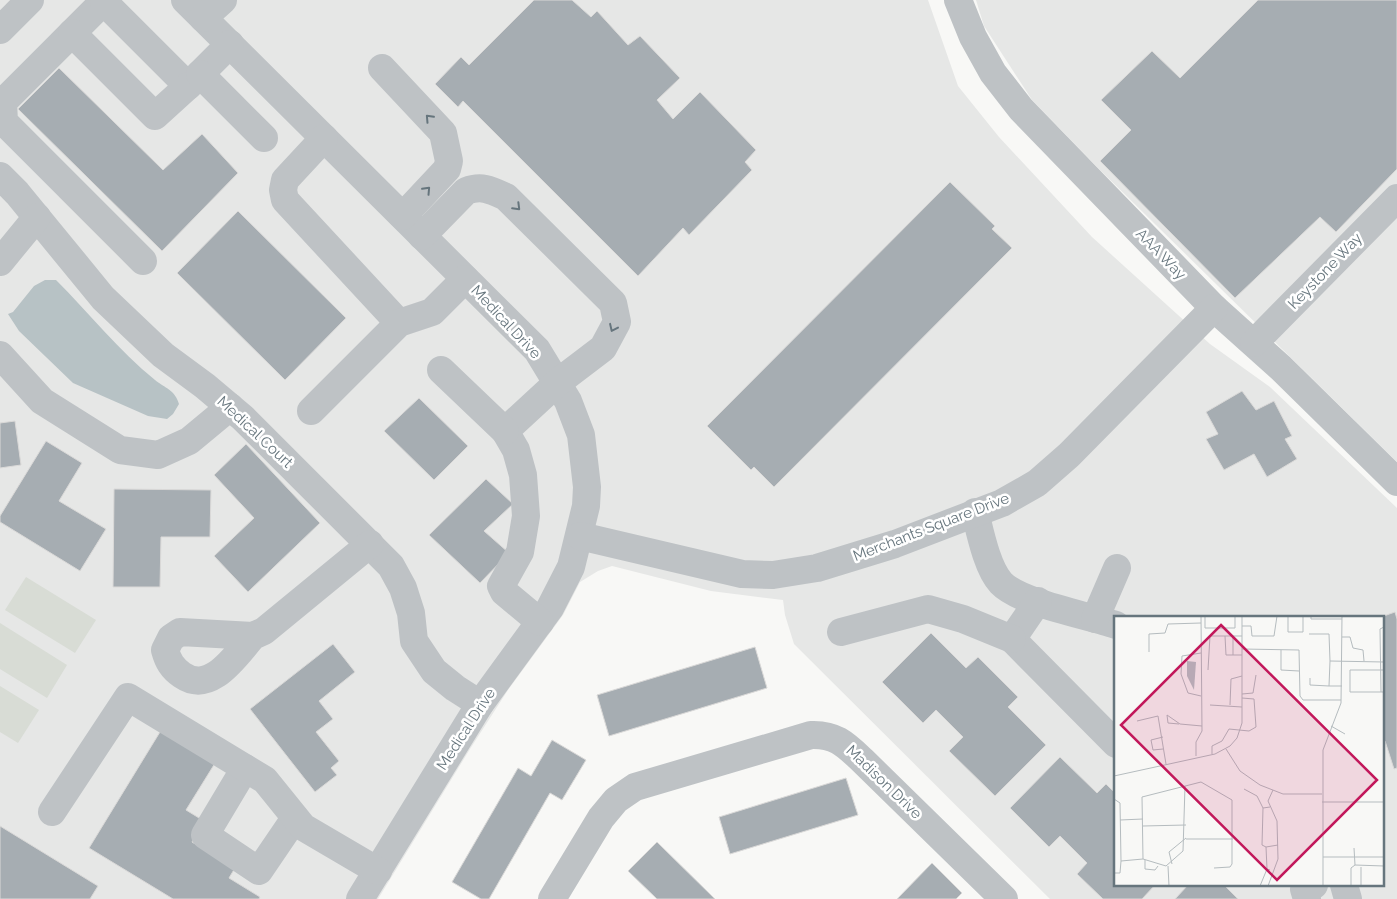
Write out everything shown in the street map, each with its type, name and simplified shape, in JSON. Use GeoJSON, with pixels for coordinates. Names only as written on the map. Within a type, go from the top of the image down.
{"type":"FeatureCollection","features":[{"type":"Feature","properties":{"kind":"street"},"geometry":{"type":"LineString","coordinates":[[0,30],[30,0]]}},
{"type":"Feature","properties":{"kind":"street"},"geometry":{"type":"LineString","coordinates":[[194,9],[223,0]]}},
{"type":"Feature","properties":{"kind":"street","name":"AAA Way"},"geometry":{"type":"LineString","coordinates":[[958,0],[973,37],[992,73],[1021,109],[1214,308],[1281,368],[1397,482]]}},
{"type":"Feature","properties":{"kind":"street"},"geometry":{"type":"LineString","coordinates":[[143,261],[4,122],[3,102],[105,1],[194,80],[264,138]]}},
{"type":"Feature","properties":{"kind":"street","name":"Medical Drive"},"geometry":{"type":"LineString","coordinates":[[194,9],[537,350],[568,401],[581,435],[587,487],[586,506],[571,567],[550,608],[480,704],[360,899]]}},
{"type":"Feature","properties":{"kind":"street"},"geometry":{"type":"LineString","coordinates":[[72,33],[155,116],[230,44]]}},
{"type":"Feature","properties":{"kind":"street"},"geometry":{"type":"LineString","coordinates":[[382,68],[443,133],[448,161],[447,169],[403,216]]}},
{"type":"Feature","properties":{"kind":"street"},"geometry":{"type":"LineString","coordinates":[[324,138],[286,180],[283,190],[285,200],[399,323]]}},
{"type":"Feature","properties":{"kind":"street","name":"Medical Court"},"geometry":{"type":"LineString","coordinates":[[0,176],[37,217],[103,298],[163,355],[205,386],[243,418],[391,566],[403,588],[411,613],[414,642],[434,671],[454,688],[480,704]]}},
{"type":"Feature","properties":{"kind":"street"},"geometry":{"type":"LineString","coordinates":[[422,236],[466,191],[484,187],[506,197],[613,303],[617,322],[603,348],[557,383],[505,431]]}},
{"type":"Feature","properties":{"kind":"street","name":"Keystone Way"},"geometry":{"type":"LineString","coordinates":[[1254,344],[1397,198]]}},
{"type":"Feature","properties":{"kind":"street"},"geometry":{"type":"LineString","coordinates":[[0,262],[37,217]]}},
{"type":"Feature","properties":{"kind":"street"},"geometry":{"type":"LineString","coordinates":[[311,411],[399,323],[432,312],[465,279]]}},
{"type":"Feature","properties":{"kind":"street","name":"Merchants Square Drive"},"geometry":{"type":"LineString","coordinates":[[580,536],[742,574],[773,574],[817,568],[895,544],[1002,503],[1037,483],[1068,455],[1214,308]]}},
{"type":"Feature","properties":{"kind":"street"},"geometry":{"type":"LineString","coordinates":[[0,355],[42,400],[120,450],[158,456],[189,441],[230,407]]}},
{"type":"Feature","properties":{"kind":"street"},"geometry":{"type":"LineString","coordinates":[[441,370],[505,431],[516,450],[523,475],[526,516],[520,552],[500,586],[504,592],[540,622]]}},
{"type":"Feature","properties":{"kind":"street"},"geometry":{"type":"LineString","coordinates":[[975,512],[982,541],[994,572],[1002,583],[1020,596],[1106,622],[1116,568]]}},
{"type":"Feature","properties":{"kind":"street"},"geometry":{"type":"LineString","coordinates":[[253,636],[264,631],[370,544]]}},
{"type":"Feature","properties":{"kind":"street"},"geometry":{"type":"LineString","coordinates":[[1012,639],[1038,601]]}},
{"type":"Feature","properties":{"kind":"street"},"geometry":{"type":"LineString","coordinates":[[841,632],[928,609],[963,619],[1012,639],[1114,742]]}},
{"type":"Feature","properties":{"kind":"street"},"geometry":{"type":"LineString","coordinates":[[52,812],[128,696],[265,780],[303,827],[378,871]]}},
{"type":"Feature","properties":{"kind":"street","name":"Madison Drive"},"geometry":{"type":"LineString","coordinates":[[563,894],[601,818],[616,800],[635,787],[811,735],[823,734],[839,740],[862,760],[1004,899]]}},
{"type":"Feature","properties":{"kind":"street"},"geometry":{"type":"LineString","coordinates":[[245,768],[205,835],[260,871],[295,818]]}},
{"type":"Feature","properties":{"kind":"street"},"geometry":{"type":"LineString","coordinates":[[1344,886],[1348,899]]}},
{"type":"Feature","properties":{"kind":"shaded area"},"geometry":{"type":"Polygon","coordinates":[[[0,0],[928,0],[958,86],[999,137],[1092,237],[1210,344],[1270,387],[1397,508],[1397,899],[1050,899],[794,644],[785,615],[783,600],[711,591],[612,566],[598,571],[580,582],[563,615],[508,690],[378,899],[0,899],[0,0]]]}},
{"type":"Feature","properties":{"kind":"shaded area"},"geometry":{"type":"Polygon","coordinates":[[[976,0],[1397,0],[1397,462],[1099,169],[1032,100],[984,26],[976,0]]]}},
{"type":"Feature","properties":{"kind":"shaded area"},"geometry":{"type":"Polygon","coordinates":[[[45,280],[56,280],[129,357],[175,395],[179,404],[173,414],[167,419],[148,416],[73,383],[19,331],[8,314],[13,312],[34,286],[45,280]]]}},
{"type":"Feature","properties":{"kind":"shaded area"},"geometry":{"type":"Polygon","coordinates":[[[26,577],[96,620],[75,653],[5,610],[26,577]]]}},
{"type":"Feature","properties":{"kind":"shaded area"},"geometry":{"type":"Polygon","coordinates":[[[0,623],[67,665],[47,698],[0,669],[0,623]]]}},
{"type":"Feature","properties":{"kind":"shaded area"},"geometry":{"type":"Polygon","coordinates":[[[0,686],[39,710],[18,743],[0,732],[0,686]]]}},
{"type":"Feature","properties":{"kind":"building"},"geometry":{"type":"Polygon","coordinates":[[[534,0],[572,0],[591,17],[597,11],[628,45],[640,36],[680,78],[657,100],[673,119],[700,92],[756,150],[745,162],[752,170],[689,235],[683,228],[638,276],[463,101],[458,107],[435,84],[461,57],[469,65],[534,0]]]}},
{"type":"Feature","properties":{"kind":"building"},"geometry":{"type":"Polygon","coordinates":[[[1258,0],[1397,0],[1397,169],[1336,232],[1320,217],[1235,298],[1100,161],[1131,130],[1101,100],[1152,51],[1180,78],[1258,0]]]}},
{"type":"Feature","properties":{"kind":"building"},"geometry":{"type":"Polygon","coordinates":[[[59,68],[163,170],[202,134],[238,173],[162,251],[18,109],[59,68]]]}},
{"type":"Feature","properties":{"kind":"building"},"geometry":{"type":"Polygon","coordinates":[[[950,182],[995,226],[992,229],[1012,248],[774,487],[754,467],[751,470],[707,426],[950,182]]]}},
{"type":"Feature","properties":{"kind":"building"},"geometry":{"type":"Polygon","coordinates":[[[238,211],[346,318],[285,380],[177,273],[238,211]]]}},
{"type":"Feature","properties":{"kind":"building"},"geometry":{"type":"Polygon","coordinates":[[[1242,391],[1256,410],[1274,401],[1292,436],[1285,439],[1297,459],[1267,477],[1254,454],[1224,470],[1206,439],[1218,434],[1206,412],[1242,391]]]}},
{"type":"Feature","properties":{"kind":"building"},"geometry":{"type":"Polygon","coordinates":[[[419,398],[468,446],[434,480],[384,431],[419,398]]]}},
{"type":"Feature","properties":{"kind":"building"},"geometry":{"type":"Polygon","coordinates":[[[15,421],[21,465],[0,468],[0,423],[15,421]]]}},
{"type":"Feature","properties":{"kind":"building"},"geometry":{"type":"Polygon","coordinates":[[[46,441],[82,463],[59,501],[106,529],[80,571],[0,522],[0,516],[46,441]]]}},
{"type":"Feature","properties":{"kind":"building"},"geometry":{"type":"Polygon","coordinates":[[[246,444],[320,523],[248,592],[214,556],[254,518],[214,475],[246,444]]]}},
{"type":"Feature","properties":{"kind":"building"},"geometry":{"type":"Polygon","coordinates":[[[486,479],[513,504],[484,531],[509,553],[480,583],[429,535],[486,479]]]}},
{"type":"Feature","properties":{"kind":"building"},"geometry":{"type":"Polygon","coordinates":[[[114,489],[211,490],[210,537],[161,537],[160,587],[113,587],[114,489]]]}},
{"type":"Feature","properties":{"kind":"building"},"geometry":{"type":"Polygon","coordinates":[[[1395,612],[1397,619],[1397,768],[1394,769],[1384,741],[1384,616],[1395,612]]]}},
{"type":"Feature","properties":{"kind":"building"},"geometry":{"type":"Polygon","coordinates":[[[931,633],[966,668],[978,657],[1018,697],[1008,707],[1046,745],[995,796],[949,751],[963,737],[936,710],[923,723],[882,682],[931,633]]]}},
{"type":"Feature","properties":{"kind":"building"},"geometry":{"type":"Polygon","coordinates":[[[333,644],[355,672],[319,701],[333,719],[316,732],[339,761],[331,768],[337,775],[315,792],[250,709],[333,644]]]}},
{"type":"Feature","properties":{"kind":"building"},"geometry":{"type":"Polygon","coordinates":[[[755,647],[767,688],[609,736],[597,695],[755,647]]]}},
{"type":"Feature","properties":{"kind":"building"},"geometry":{"type":"Polygon","coordinates":[[[163,727],[217,760],[186,810],[204,821],[192,842],[235,868],[229,878],[260,897],[259,899],[173,899],[89,848],[163,727]]]}},
{"type":"Feature","properties":{"kind":"building"},"geometry":{"type":"Polygon","coordinates":[[[552,740],[586,760],[562,800],[550,793],[489,899],[481,899],[452,882],[518,768],[531,776],[552,740]]]}},
{"type":"Feature","properties":{"kind":"building"},"geometry":{"type":"Polygon","coordinates":[[[1060,757],[1097,793],[1106,784],[1114,792],[1114,886],[1154,886],[1142,899],[1103,899],[1077,874],[1087,863],[1060,836],[1049,847],[1010,808],[1060,757]]]}},
{"type":"Feature","properties":{"kind":"building"},"geometry":{"type":"Polygon","coordinates":[[[846,778],[858,815],[730,854],[719,817],[846,778]]]}},
{"type":"Feature","properties":{"kind":"building"},"geometry":{"type":"Polygon","coordinates":[[[0,826],[98,886],[90,899],[0,899],[0,826]]]}},
{"type":"Feature","properties":{"kind":"building"},"geometry":{"type":"Polygon","coordinates":[[[657,842],[715,899],[657,899],[628,871],[657,842]]]}},
{"type":"Feature","properties":{"kind":"building"},"geometry":{"type":"Polygon","coordinates":[[[932,863],[962,893],[956,899],[897,899],[932,863]]]}},
{"type":"Feature","properties":{"kind":"building"},"geometry":{"type":"Polygon","coordinates":[[[1187,886],[1225,886],[1238,899],[1175,899],[1187,886]]]}}]}
